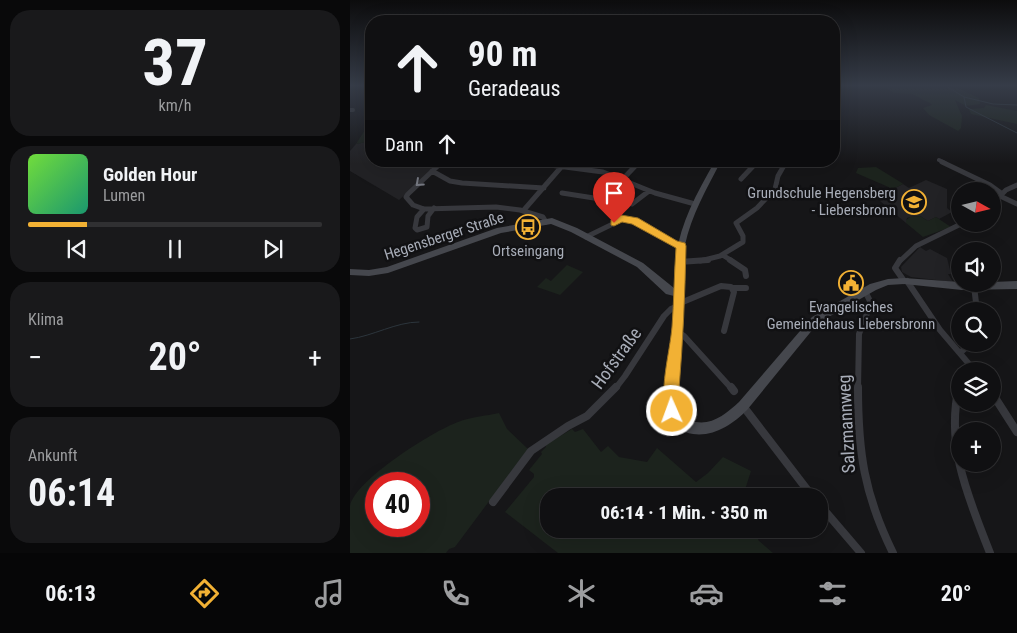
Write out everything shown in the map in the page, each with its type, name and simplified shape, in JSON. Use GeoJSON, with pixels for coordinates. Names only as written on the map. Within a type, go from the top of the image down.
{"type":"FeatureCollection","features":[{"type":"Feature","properties":{"kind":"street"},"geometry":{"type":"LineString","coordinates":[[939,160],[984,182]]}},
{"type":"Feature","properties":{"kind":"street"},"geometry":{"type":"LineString","coordinates":[[436,167],[407,195],[406,200],[414,206],[424,209],[479,206],[523,211],[543,217],[546,222],[555,222],[640,265],[669,291],[678,293]]}},
{"type":"Feature","properties":{"kind":"street"},"geometry":{"type":"LineString","coordinates":[[523,211],[562,167]]}},
{"type":"Feature","properties":{"kind":"street"},"geometry":{"type":"LineString","coordinates":[[584,167],[623,179],[649,191],[695,204]]}},
{"type":"Feature","properties":{"kind":"street"},"geometry":{"type":"LineString","coordinates":[[623,179],[634,167]]}},
{"type":"Feature","properties":{"kind":"street"},"geometry":{"type":"LineString","coordinates":[[715,167],[695,204],[681,246],[679,262],[678,332],[671,399],[672,411],[678,421],[691,428],[705,428],[724,422],[742,406],[815,320],[865,291],[882,284],[906,281],[951,284]]}},
{"type":"Feature","properties":{"kind":"street"},"geometry":{"type":"LineString","coordinates":[[741,179],[752,167]]}},
{"type":"Feature","properties":{"kind":"street"},"geometry":{"type":"LineString","coordinates":[[679,262],[704,262],[724,256],[743,242],[743,234],[736,225],[738,220],[756,209],[775,189],[778,176],[783,167]]}},
{"type":"Feature","properties":{"kind":"street"},"geometry":{"type":"LineString","coordinates":[[432,171],[450,181],[462,183],[544,188]]}},
{"type":"Feature","properties":{"kind":"street"},"geometry":{"type":"LineString","coordinates":[[1017,185],[1008,187],[1001,194],[1017,204]]}},
{"type":"Feature","properties":{"kind":"street"},"geometry":{"type":"LineString","coordinates":[[562,193],[632,204],[649,191]]}},
{"type":"Feature","properties":{"kind":"street"},"geometry":{"type":"LineString","coordinates":[[424,209],[416,220],[415,228],[417,230],[427,227],[429,214],[434,208]]}},
{"type":"Feature","properties":{"kind":"street"},"geometry":{"type":"LineString","coordinates":[[586,237],[623,218],[643,224],[674,244],[681,246]]}},
{"type":"Feature","properties":{"kind":"street","name":"Hegensberger Straße"},"geometry":{"type":"LineString","coordinates":[[350,272],[369,273],[388,270],[496,232],[546,222]]}},
{"type":"Feature","properties":{"kind":"street"},"geometry":{"type":"LineString","coordinates":[[951,229],[922,241],[909,250],[895,268],[966,362]]}},
{"type":"Feature","properties":{"kind":"street"},"geometry":{"type":"LineString","coordinates":[[724,256],[745,270],[746,276]]}},
{"type":"Feature","properties":{"kind":"street"},"geometry":{"type":"LineString","coordinates":[[1001,285],[1017,284]]}},
{"type":"Feature","properties":{"kind":"street","name":"Hofstraße"},"geometry":{"type":"LineString","coordinates":[[493,502],[531,451],[590,414],[613,390],[664,316],[671,309],[721,286],[746,288]]}},
{"type":"Feature","properties":{"kind":"street"},"geometry":{"type":"LineString","coordinates":[[724,331],[733,288]]}},
{"type":"Feature","properties":{"kind":"street","name":"Salzmannweg"},"geometry":{"type":"LineString","coordinates":[[865,291],[871,302],[862,324],[859,340],[858,410],[860,463],[872,508],[893,553]]}},
{"type":"Feature","properties":{"kind":"street"},"geometry":{"type":"LineString","coordinates":[[678,332],[684,336],[734,391]]}},
{"type":"Feature","properties":{"kind":"street"},"geometry":{"type":"LineString","coordinates":[[742,406],[751,414],[806,488]]}},
{"type":"Feature","properties":{"kind":"street"},"geometry":{"type":"LineString","coordinates":[[1001,407],[1017,432]]}},
{"type":"Feature","properties":{"kind":"street"},"geometry":{"type":"LineString","coordinates":[[954,412],[955,447],[967,490],[990,553]]}},
{"type":"Feature","properties":{"kind":"street"},"geometry":{"type":"LineString","coordinates":[[828,514],[861,553]]}},
{"type":"Feature","properties":{"kind":"shaded area"},"geometry":{"type":"Polygon","coordinates":[[[926,112],[960,112],[962,116],[961,128],[958,131],[926,112]]]}},
{"type":"Feature","properties":{"kind":"shaded area"},"geometry":{"type":"Polygon","coordinates":[[[970,112],[1017,112],[1017,124],[971,114],[970,112]]]}},
{"type":"Feature","properties":{"kind":"shaded area"},"geometry":{"type":"Polygon","coordinates":[[[365,130],[365,142],[356,144],[365,130]]]}},
{"type":"Feature","properties":{"kind":"shaded area"},"geometry":{"type":"Polygon","coordinates":[[[365,142],[365,167],[435,167],[399,200],[350,171],[350,151],[356,144],[365,142]]]}},
{"type":"Feature","properties":{"kind":"shaded area"},"geometry":{"type":"Polygon","coordinates":[[[876,167],[903,184],[893,189],[856,173],[858,168],[876,167]]]}},
{"type":"Feature","properties":{"kind":"shaded area","name":"Grundschule Hegensberg - Liebersbronn"},"geometry":{"type":"Polygon","coordinates":[[[926,180],[947,189],[947,208],[951,213],[939,219],[936,217],[928,221],[920,216],[910,217],[907,218],[906,223],[880,201],[890,186],[893,189],[903,184],[909,188],[926,180]]]}},
{"type":"Feature","properties":{"kind":"shaded area"},"geometry":{"type":"Polygon","coordinates":[[[920,216],[928,221],[936,217],[951,227],[923,237],[906,223],[906,220],[910,217],[920,216]]]}},
{"type":"Feature","properties":{"kind":"shaded area"},"geometry":{"type":"Polygon","coordinates":[[[920,247],[926,251],[930,249],[947,258],[951,274],[948,274],[951,282],[911,277],[902,272],[901,267],[920,247]]]}},
{"type":"Feature","properties":{"kind":"shaded area"},"geometry":{"type":"Polygon","coordinates":[[[567,265],[583,272],[560,295],[537,287],[546,278],[551,281],[567,265]]]}},
{"type":"Feature","properties":{"kind":"shaded area"},"geometry":{"type":"Polygon","coordinates":[[[499,413],[507,429],[528,449],[455,547],[449,549],[446,553],[350,553],[350,506],[355,495],[365,483],[365,537],[430,537],[430,472],[378,472],[431,435],[468,419],[499,413]]]}},
{"type":"Feature","properties":{"kind":"shaded area"},"geometry":{"type":"Polygon","coordinates":[[[572,429],[575,432],[583,429],[601,452],[608,446],[619,457],[647,462],[657,448],[696,482],[708,473],[723,457],[751,471],[746,488],[540,488],[540,538],[759,538],[758,540],[773,553],[558,553],[505,512],[534,477],[534,474],[529,470],[542,454],[541,452],[546,447],[545,445],[572,429]]]}},
{"type":"Feature","properties":{"kind":"waterway"},"geometry":{"type":"LineString","coordinates":[[975,112],[1017,133]]}},
{"type":"Feature","properties":{"kind":"waterway"},"geometry":{"type":"LineString","coordinates":[[350,339],[402,324],[419,322]]}},
{"type":"Feature","properties":{"kind":"place","name":"Grundschule Hegensberg - Liebersbronn"},"geometry":{"type":"Point","coordinates":[914,202]}},
{"type":"Feature","properties":{"kind":"place","name":"Ortseingang"},"geometry":{"type":"Point","coordinates":[528,227]}},
{"type":"Feature","properties":{"kind":"place","name":"Evangelisches Gemeindehaus Liebersbronn"},"geometry":{"type":"Point","coordinates":[851,283]}},
{"type":"Feature","properties":{"kind":"route"},"geometry":{"type":"LineString","coordinates":[[614,223],[621,218],[629,219],[681,246],[679,257],[678,327],[671,395],[672,411]]}}]}
